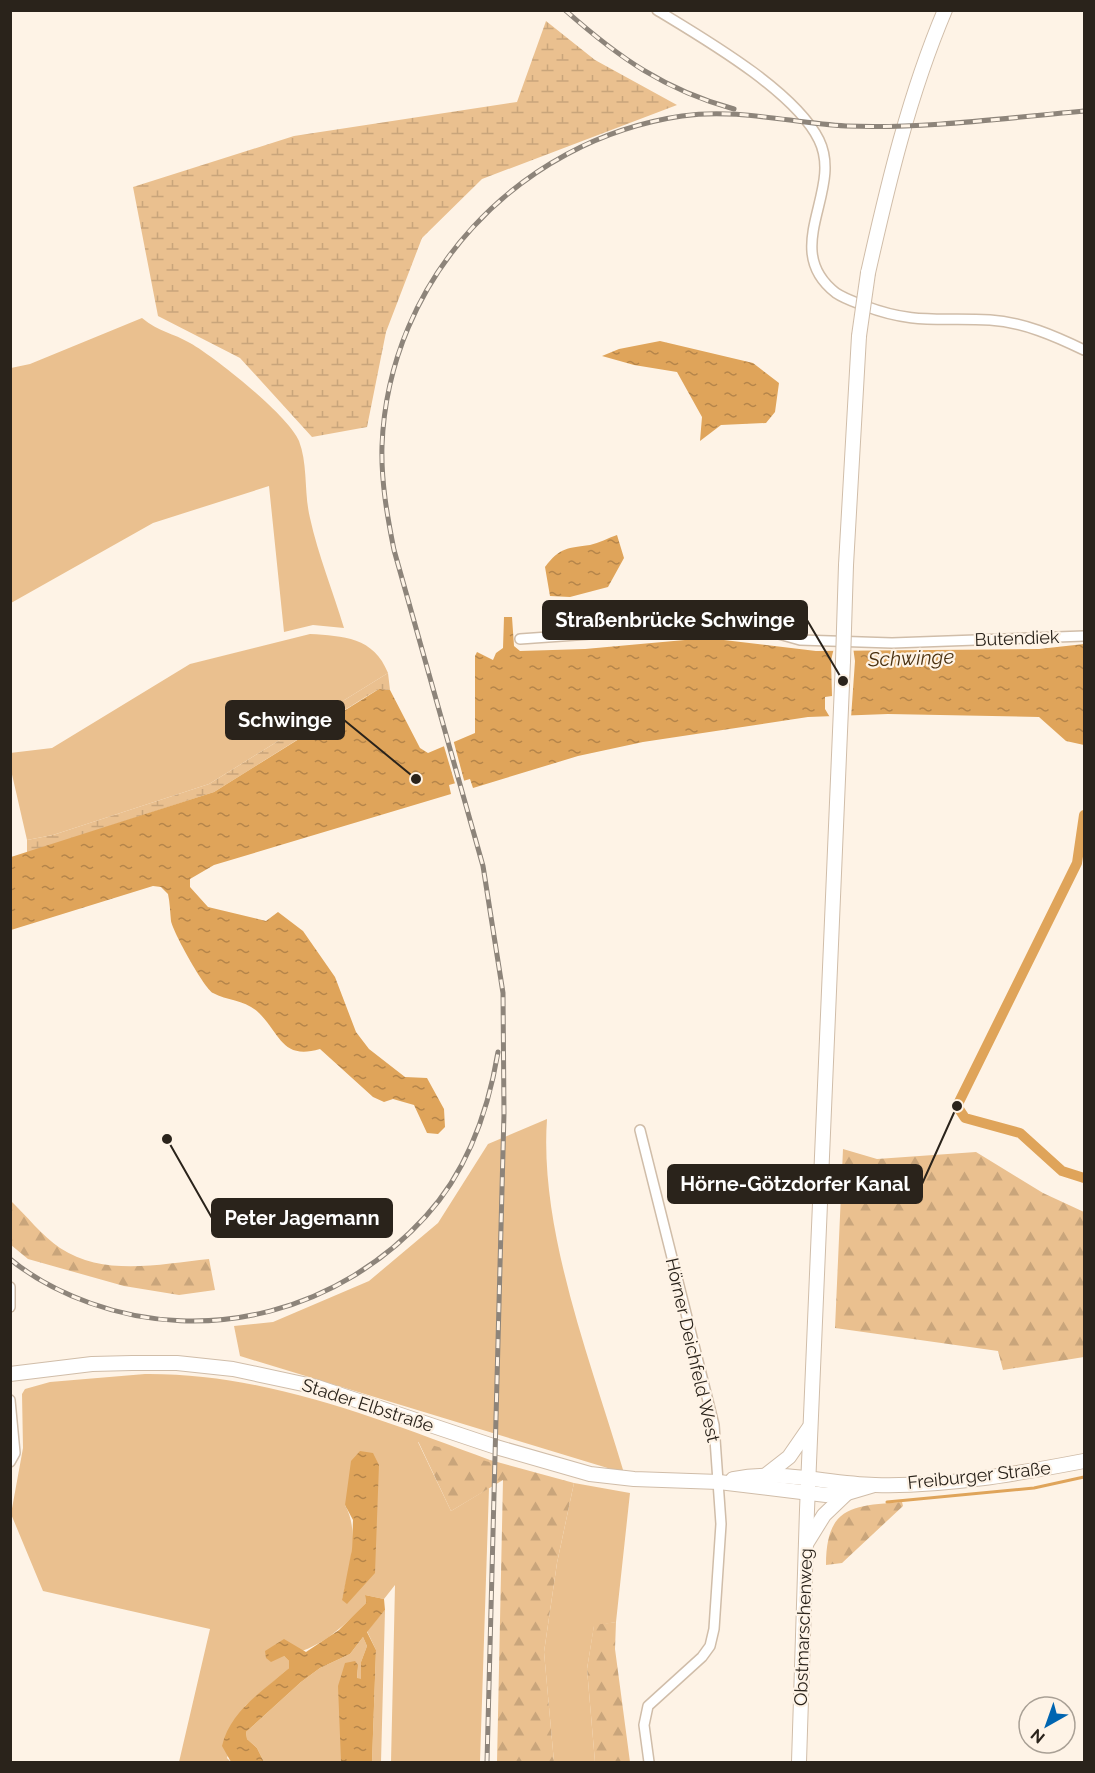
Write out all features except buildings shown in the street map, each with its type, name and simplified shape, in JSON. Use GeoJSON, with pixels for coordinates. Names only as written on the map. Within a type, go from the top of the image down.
{"type":"FeatureCollection","features":[{"type":"Feature","properties":{"kind":"main road","name":"Obstmarschenweg"},"geometry":{"type":"LineString","coordinates":[[799,1762],[810,1426],[846,565],[859,336],[868,273],[883,207],[915,90],[945,10]]}},
{"type":"Feature","properties":{"kind":"main road","name":"Stader Elbstraße"},"geometry":{"type":"LineString","coordinates":[[10,1374],[92,1364],[132,1363],[177,1363],[233,1369],[317,1387],[496,1447],[590,1474],[634,1479],[719,1482],[808,1492]]}},
{"type":"Feature","properties":{"kind":"main road"},"geometry":{"type":"LineString","coordinates":[[765,1475],[789,1457],[810,1426]]}},
{"type":"Feature","properties":{"kind":"main road","name":"Freiburger Straße"},"geometry":{"type":"LineString","coordinates":[[808,1477],[874,1485],[979,1478],[1084,1461]]}},
{"type":"Feature","properties":{"kind":"main road","name":"Stader Elbstraße"},"geometry":{"type":"LineString","coordinates":[[719,1482],[765,1475],[808,1477]]}},
{"type":"Feature","properties":{"kind":"main road","name":"Freiburger Straße"},"geometry":{"type":"LineString","coordinates":[[808,1492],[848,1493],[874,1485]]}},
{"type":"Feature","properties":{"kind":"main road"},"geometry":{"type":"LineString","coordinates":[[806,1546],[824,1515],[848,1493]]}},
{"type":"Feature","properties":{"kind":"street"},"geometry":{"type":"LineString","coordinates":[[657,10],[761,78],[782,96],[820,141],[823,184],[812,241],[813,264],[823,281],[837,293],[887,314],[920,321],[990,320],[1027,326],[1084,350]]}},
{"type":"Feature","properties":{"kind":"street","name":"Butendiek"},"geometry":{"type":"LineString","coordinates":[[520,639],[717,625],[758,628],[800,640],[892,643],[1084,636]]}},
{"type":"Feature","properties":{"kind":"street","name":"Hörner Deichfeld West"},"geometry":{"type":"LineString","coordinates":[[640,1130],[714,1425],[721,1524],[714,1629],[710,1646],[702,1657],[648,1706],[644,1725],[650,1762]]}},
{"type":"Feature","properties":{"kind":"street"},"geometry":{"type":"LineString","coordinates":[[10,1287],[10,1307]]}},
{"type":"Feature","properties":{"kind":"street"},"geometry":{"type":"LineString","coordinates":[[10,1400],[15,1453],[10,1462]]}},
{"type":"Feature","properties":{"kind":"green space"},"geometry":{"type":"Polygon","coordinates":[[[546,21],[595,60],[677,105],[482,179],[422,238],[386,332],[367,427],[312,437],[240,358],[158,316],[133,187],[294,136],[517,102],[546,21]]]}},
{"type":"Feature","properties":{"kind":"green space"},"geometry":{"type":"Polygon","coordinates":[[[142,318],[190,343],[216,361],[267,403],[292,430],[302,450],[308,509],[313,532],[344,628],[313,625],[284,632],[269,486],[153,523],[11,603],[11,368],[30,364],[142,318]]]}},
{"type":"Feature","properties":{"kind":"green space"},"geometry":{"type":"Polygon","coordinates":[[[310,634],[345,638],[366,645],[375,652],[388,673],[209,784],[53,835],[27,840],[11,770],[10,753],[52,748],[190,664],[310,634]]]}},
{"type":"Feature","properties":{"kind":"green space"},"geometry":{"type":"Polygon","coordinates":[[[388,673],[390,690],[379,689],[214,792],[27,853],[27,840],[53,835],[209,784],[388,673]]]}},
{"type":"Feature","properties":{"kind":"green space"},"geometry":{"type":"Polygon","coordinates":[[[547,1119],[547,1162],[551,1207],[559,1252],[583,1343],[624,1473],[240,1356],[234,1326],[273,1322],[369,1281],[438,1223],[488,1144],[547,1119]]]}},
{"type":"Feature","properties":{"kind":"green space"},"geometry":{"type":"Polygon","coordinates":[[[843,1149],[877,1159],[976,1152],[1043,1193],[1084,1212],[1084,1357],[1003,1370],[998,1351],[835,1328],[843,1149]]]}},
{"type":"Feature","properties":{"kind":"green space"},"geometry":{"type":"Polygon","coordinates":[[[10,1200],[53,1243],[77,1257],[95,1263],[133,1266],[209,1259],[215,1290],[179,1295],[124,1286],[28,1259],[11,1245],[10,1200]]]}},
{"type":"Feature","properties":{"kind":"green space"},"geometry":{"type":"Polygon","coordinates":[[[145,1374],[234,1381],[321,1401],[490,1460],[489,1463],[418,1442],[451,1511],[489,1488],[480,1762],[391,1762],[395,1585],[384,1599],[365,1595],[366,1603],[329,1637],[297,1653],[284,1656],[289,1661],[289,1668],[245,1706],[227,1758],[231,1762],[179,1762],[210,1629],[43,1591],[11,1514],[23,1448],[22,1394],[25,1389],[50,1382],[145,1374]],[[379,1465],[345,1505],[350,1516],[353,1540],[342,1601],[379,1465]]]}},
{"type":"Feature","properties":{"kind":"green space"},"geometry":{"type":"Polygon","coordinates":[[[418,1441],[489,1462],[490,1460],[574,1483],[557,1563],[544,1652],[554,1762],[497,1762],[503,1480],[451,1511],[418,1441]]]}},
{"type":"Feature","properties":{"kind":"green space"},"geometry":{"type":"Polygon","coordinates":[[[574,1483],[630,1493],[616,1622],[594,1626],[587,1669],[595,1762],[554,1762],[544,1652],[557,1563],[574,1483]]]}},
{"type":"Feature","properties":{"kind":"green space"},"geometry":{"type":"Polygon","coordinates":[[[902,1502],[903,1506],[842,1563],[826,1565],[827,1545],[831,1530],[846,1512],[870,1505],[902,1502]]]}},
{"type":"Feature","properties":{"kind":"green space"},"geometry":{"type":"Polygon","coordinates":[[[385,1610],[381,1762],[372,1762],[376,1650],[367,1631],[385,1610]]]}},
{"type":"Feature","properties":{"kind":"green space"},"geometry":{"type":"Polygon","coordinates":[[[616,1622],[615,1649],[630,1762],[595,1762],[587,1669],[594,1625],[616,1622]]]}},
{"type":"Feature","properties":{"kind":"green space"},"geometry":{"type":"Polygon","coordinates":[[[363,1637],[367,1646],[361,1662],[361,1679],[357,1679],[358,1665],[341,1762],[264,1762],[257,1748],[247,1739],[246,1732],[301,1682],[320,1668],[350,1654],[363,1637]]]}},
{"type":"Feature","properties":{"kind":"water"},"geometry":{"type":"Polygon","coordinates":[[[660,341],[753,363],[779,383],[775,412],[766,423],[721,425],[700,441],[702,417],[677,372],[634,365],[602,356],[619,349],[660,341]]]}},
{"type":"Feature","properties":{"kind":"water"},"geometry":{"type":"Polygon","coordinates":[[[617,535],[624,558],[608,587],[570,597],[550,596],[545,567],[555,556],[565,550],[593,544],[617,535]]]}},
{"type":"Feature","properties":{"kind":"water"},"geometry":{"type":"Polygon","coordinates":[[[504,617],[512,617],[514,646],[520,651],[585,649],[707,638],[816,651],[1039,649],[1084,644],[1084,745],[1066,741],[1039,717],[888,714],[808,717],[643,742],[578,756],[473,788],[470,779],[449,785],[451,794],[214,865],[190,879],[190,887],[208,907],[266,921],[278,912],[303,931],[335,977],[356,1032],[369,1049],[405,1077],[427,1078],[444,1109],[445,1127],[438,1134],[427,1133],[414,1105],[393,1099],[384,1102],[373,1097],[320,1049],[307,1052],[290,1048],[254,1009],[213,993],[196,971],[177,936],[171,921],[168,894],[161,887],[153,886],[11,930],[11,857],[214,792],[379,689],[390,690],[420,748],[428,753],[475,733],[475,656],[477,652],[493,660],[496,653],[503,648],[504,617]]]}},
{"type":"Feature","properties":{"kind":"water"},"geometry":{"type":"Polygon","coordinates":[[[360,1451],[373,1453],[379,1465],[375,1573],[347,1604],[342,1600],[352,1549],[353,1520],[345,1505],[351,1461],[360,1451]]]}},
{"type":"Feature","properties":{"kind":"water"},"geometry":{"type":"Polygon","coordinates":[[[365,1595],[384,1599],[385,1610],[367,1632],[376,1650],[372,1762],[341,1762],[338,1686],[345,1663],[355,1661],[358,1665],[357,1678],[361,1679],[361,1662],[367,1646],[363,1637],[350,1654],[320,1668],[301,1682],[246,1732],[247,1739],[257,1748],[264,1762],[231,1762],[222,1746],[232,1722],[249,1702],[289,1668],[289,1661],[284,1656],[271,1662],[266,1658],[265,1651],[284,1639],[306,1652],[339,1630],[366,1603],[365,1595]]]}},
{"type":"Feature","properties":{"kind":"pier"},"geometry":{"type":"Polygon","coordinates":[[[853,647],[855,661],[851,718],[831,719],[825,709],[825,697],[832,696],[831,660],[834,648],[853,647]]]}},
{"type":"Feature","properties":{"kind":"pier"},"geometry":{"type":"Polygon","coordinates":[[[453,739],[465,784],[456,787],[443,743],[453,739]]]}},
{"type":"Feature","properties":{"kind":"waterway"},"geometry":{"type":"LineString","coordinates":[[1084,815],[1077,863],[957,1106],[965,1118],[1020,1133],[1062,1171],[1084,1178]]}},
{"type":"Feature","properties":{"kind":"waterway"},"geometry":{"type":"LineString","coordinates":[[887,1502],[1034,1488],[1084,1477]]}},
{"type":"Feature","properties":{"kind":"railway"},"geometry":{"type":"LineString","coordinates":[[565,10],[604,43],[664,82],[734,109]]}},
{"type":"Feature","properties":{"kind":"railway"},"geometry":{"type":"LineString","coordinates":[[487,1762],[504,1113],[503,993],[483,866],[394,550],[385,498],[382,446],[390,385],[408,327],[436,275],[473,227],[517,187],[567,154],[622,130],[682,116],[703,114],[744,115],[876,127],[965,122],[1084,111]]}},
{"type":"Feature","properties":{"kind":"railway"},"geometry":{"type":"LineString","coordinates":[[10,1259],[38,1279],[90,1303],[135,1315],[181,1321],[226,1319],[271,1311],[314,1296],[354,1275],[392,1248],[426,1216],[440,1198],[453,1180],[474,1140],[488,1097],[498,1052]]}},
{"type":"Feature","properties":{"kind":"place","name":"Straßenbrücke Schwinge"},"geometry":{"type":"Point","coordinates":[843,681]}},
{"type":"Feature","properties":{"kind":"place","name":"Schwinge"},"geometry":{"type":"Point","coordinates":[416,779]}},
{"type":"Feature","properties":{"kind":"place","name":"Hörne-Götzdorfer Kanal"},"geometry":{"type":"Point","coordinates":[957,1106]}},
{"type":"Feature","properties":{"kind":"place","name":"Peter Jagemann"},"geometry":{"type":"Point","coordinates":[167,1139]}}]}
